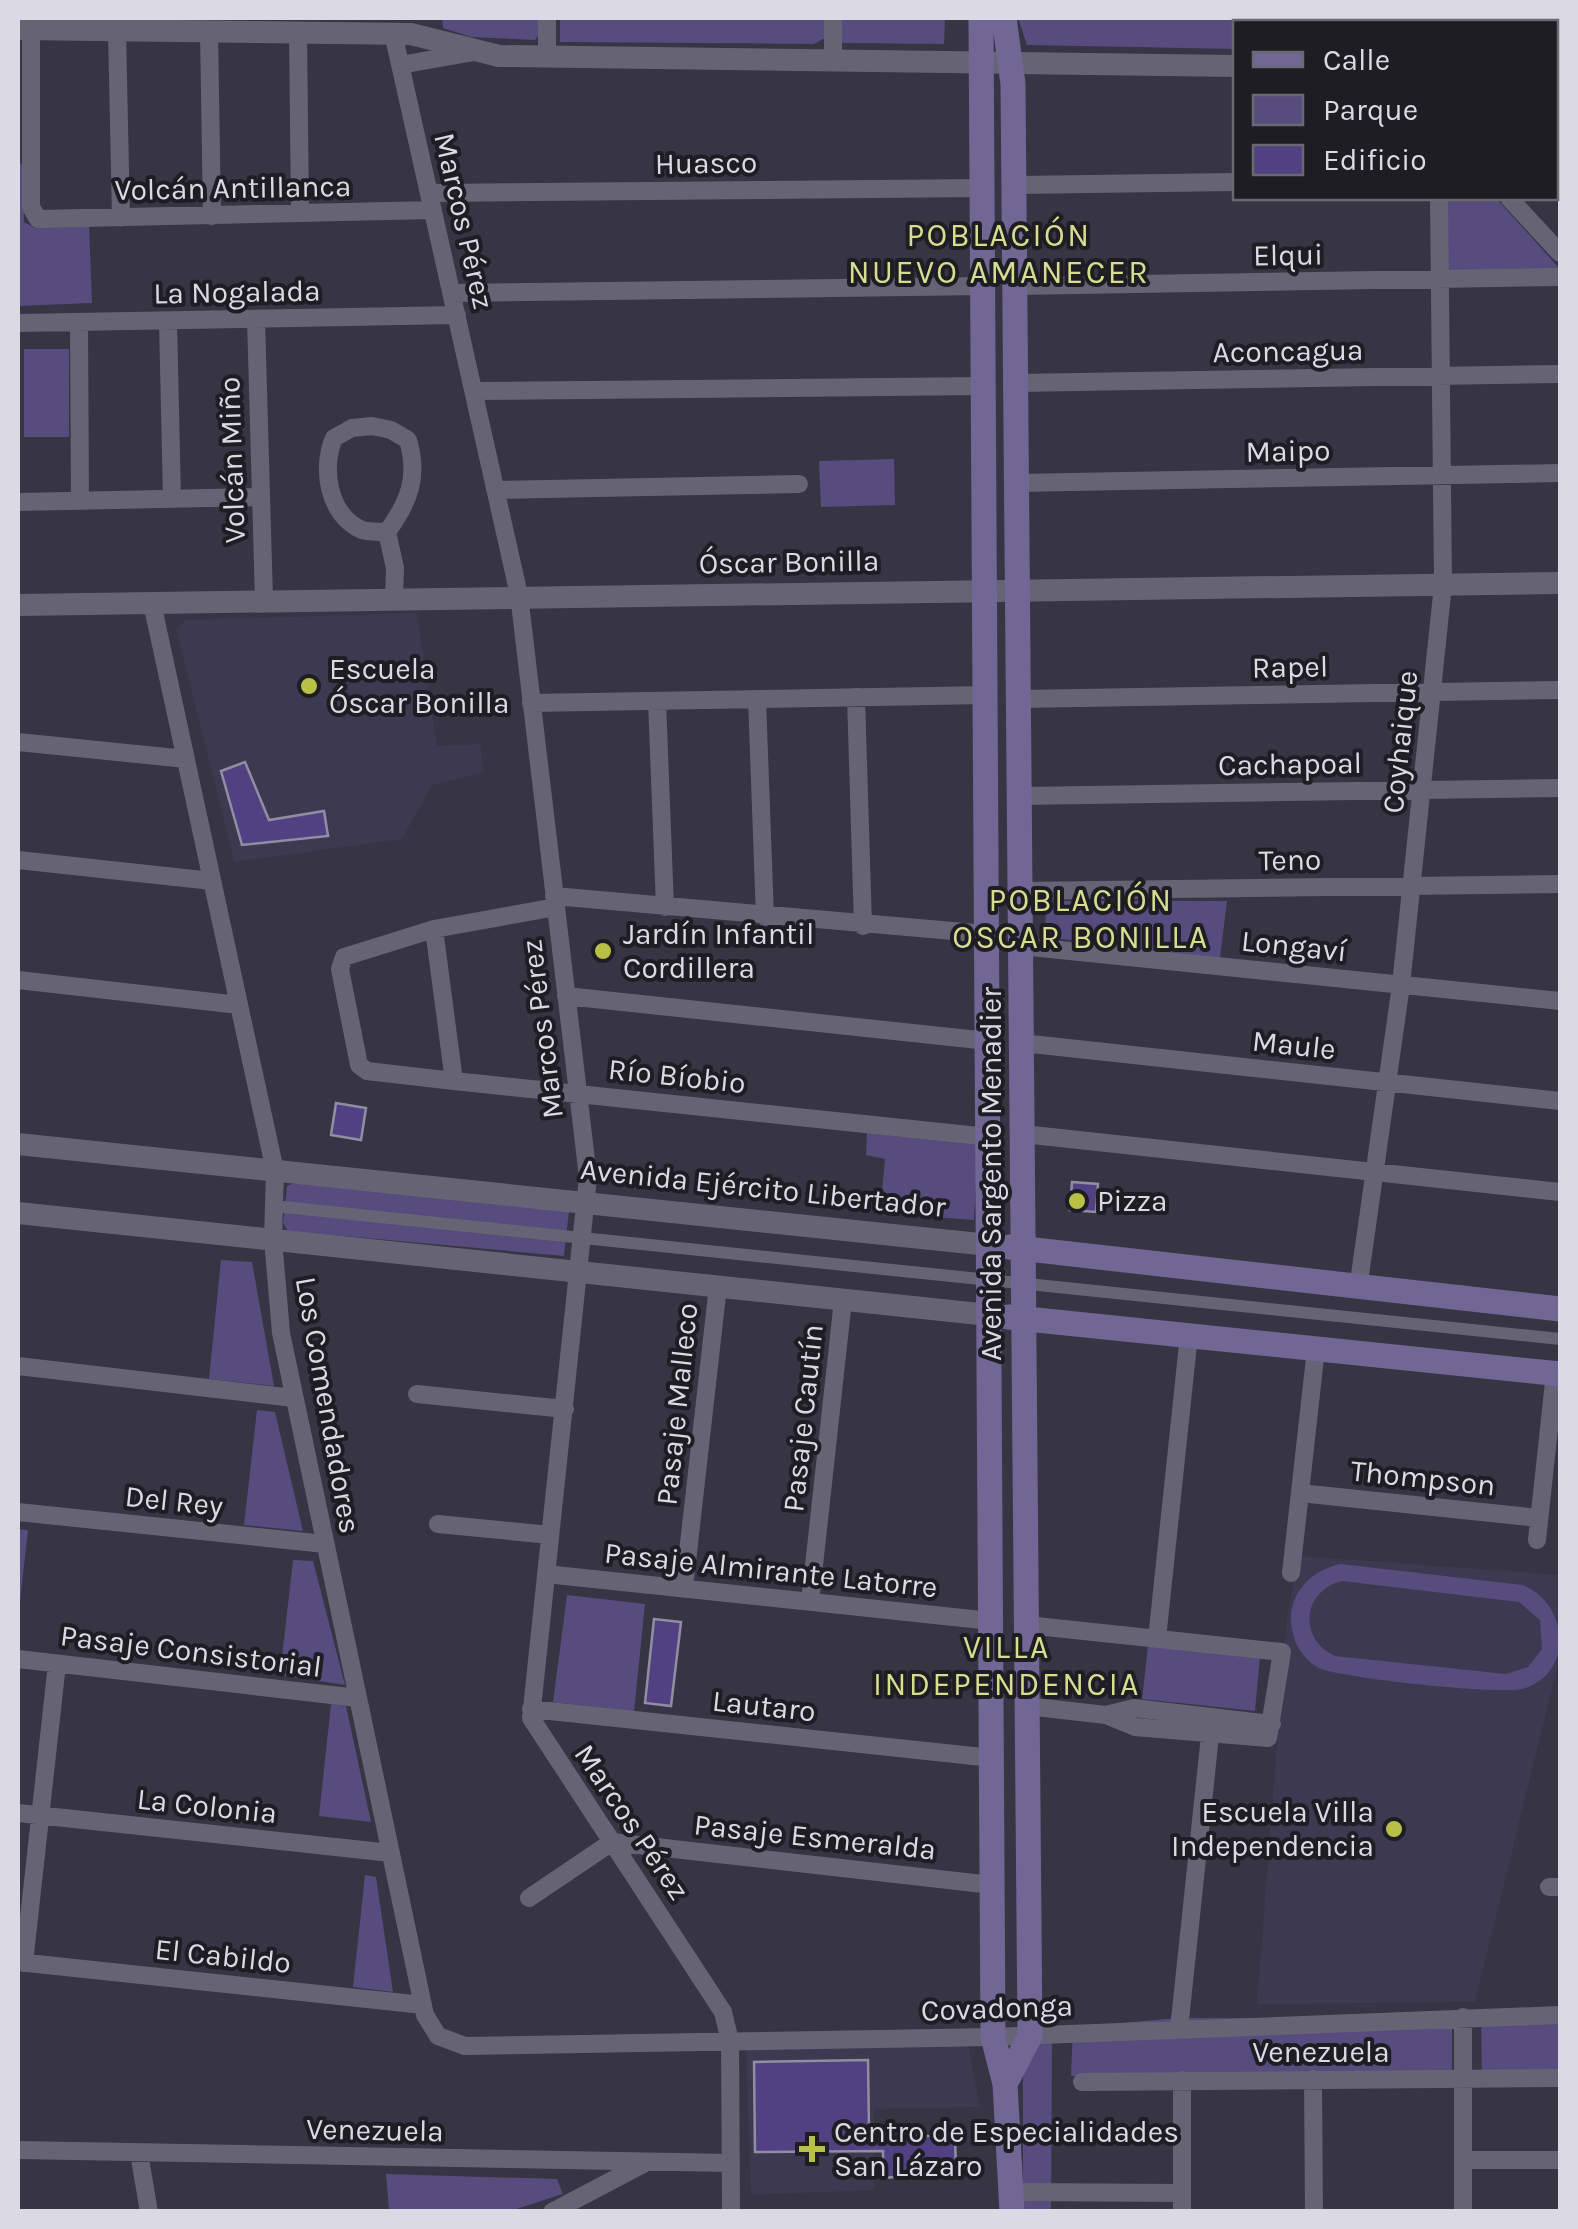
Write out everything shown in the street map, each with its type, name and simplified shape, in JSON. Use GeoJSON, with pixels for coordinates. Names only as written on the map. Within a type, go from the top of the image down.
{"type":"FeatureCollection","features":[{"type":"Feature","properties":{"kind":"main road","name":"Avenida Sargento Menadier"},"geometry":{"type":"LineString","coordinates":[[981,18],[994,2037],[1005,2084],[1012,2202]]}},
{"type":"Feature","properties":{"kind":"main road","name":"Avenida Sargento Menadier"},"geometry":{"type":"LineString","coordinates":[[1004,18],[1013,62],[1030,2036],[1005,2084]]}},
{"type":"Feature","properties":{"kind":"main road","name":"Avenida Ejército Libertador"},"geometry":{"type":"LineString","coordinates":[[989,1245],[1358,1289],[1560,1308]]}},
{"type":"Feature","properties":{"kind":"main road"},"geometry":{"type":"LineString","coordinates":[[990,1315],[1558,1373]]}},
{"type":"Feature","properties":{"kind":"street"},"geometry":{"type":"LineString","coordinates":[[547,18],[547,56]]}},
{"type":"Feature","properties":{"kind":"street"},"geometry":{"type":"LineString","coordinates":[[833,18],[833,60]]}},
{"type":"Feature","properties":{"kind":"street"},"geometry":{"type":"LineString","coordinates":[[24,146],[24,29],[129,26],[209,31],[262,25],[298,32],[430,36],[479,52]]}},
{"type":"Feature","properties":{"kind":"street"},"geometry":{"type":"LineString","coordinates":[[121,218],[129,26]]}},
{"type":"Feature","properties":{"kind":"street"},"geometry":{"type":"LineString","coordinates":[[209,31],[212,216]]}},
{"type":"Feature","properties":{"kind":"street"},"geometry":{"type":"LineString","coordinates":[[298,32],[300,214]]}},
{"type":"Feature","properties":{"kind":"street","name":"Marcos Pérez"},"geometry":{"type":"LineString","coordinates":[[394,34],[519,596],[578,1093],[587,1201],[530,1709],[535,1729],[714,1992],[730,2041],[731,2212]]}},
{"type":"Feature","properties":{"kind":"street"},"geometry":{"type":"LineString","coordinates":[[400,65],[479,52],[1233,66]]}},
{"type":"Feature","properties":{"kind":"street","name":"Volcán Antillanca"},"geometry":{"type":"LineString","coordinates":[[24,146],[34,216],[43,220],[300,214],[431,202]]}},
{"type":"Feature","properties":{"kind":"street"},"geometry":{"type":"LineString","coordinates":[[1014,185],[1233,182]]}},
{"type":"Feature","properties":{"kind":"street","name":"Huasco"},"geometry":{"type":"LineString","coordinates":[[431,202],[983,188]]}},
{"type":"Feature","properties":{"kind":"street","name":"Coyhaique"},"geometry":{"type":"LineString","coordinates":[[1358,1289],[1401,985],[1443,584],[1439,200]]}},
{"type":"Feature","properties":{"kind":"street"},"geometry":{"type":"LineString","coordinates":[[1511,200],[1560,253]]}},
{"type":"Feature","properties":{"kind":"street","name":"Elqui"},"geometry":{"type":"LineString","coordinates":[[1015,286],[1560,277]]}},
{"type":"Feature","properties":{"kind":"street"},"geometry":{"type":"LineString","coordinates":[[452,293],[984,286]]}},
{"type":"Feature","properties":{"kind":"street","name":"La Nogalada"},"geometry":{"type":"LineString","coordinates":[[18,323],[457,314]]}},
{"type":"Feature","properties":{"kind":"street","name":"Volcán Miño"},"geometry":{"type":"LineString","coordinates":[[256,319],[264,600]]}},
{"type":"Feature","properties":{"kind":"street"},"geometry":{"type":"LineString","coordinates":[[168,320],[172,499]]}},
{"type":"Feature","properties":{"kind":"street"},"geometry":{"type":"LineString","coordinates":[[79,322],[80,501]]}},
{"type":"Feature","properties":{"kind":"street","name":"Aconcagua"},"geometry":{"type":"LineString","coordinates":[[1016,384],[1560,374]]}},
{"type":"Feature","properties":{"kind":"street"},"geometry":{"type":"LineString","coordinates":[[474,391],[984,386]]}},
{"type":"Feature","properties":{"kind":"street"},"geometry":{"type":"LineString","coordinates":[[352,428],[391,430],[408,440],[416,468],[404,510],[387,532],[362,530],[342,512],[328,485],[326,456],[334,438],[352,428]]}},
{"type":"Feature","properties":{"kind":"street","name":"Maipo"},"geometry":{"type":"LineString","coordinates":[[1018,484],[1560,473]]}},
{"type":"Feature","properties":{"kind":"street"},"geometry":{"type":"LineString","coordinates":[[496,490],[800,484]]}},
{"type":"Feature","properties":{"kind":"street"},"geometry":{"type":"LineString","coordinates":[[18,502],[261,497]]}},
{"type":"Feature","properties":{"kind":"street"},"geometry":{"type":"LineString","coordinates":[[387,532],[395,568],[394,598]]}},
{"type":"Feature","properties":{"kind":"street","name":"Óscar Bonilla"},"geometry":{"type":"LineString","coordinates":[[18,605],[1560,583]]}},
{"type":"Feature","properties":{"kind":"street","name":"Los Comendadores"},"geometry":{"type":"LineString","coordinates":[[152,602],[275,1171],[273,1239],[281,1333],[423,2005],[438,2036]]}},
{"type":"Feature","properties":{"kind":"street","name":"Rapel"},"geometry":{"type":"LineString","coordinates":[[1020,699],[1560,690]]}},
{"type":"Feature","properties":{"kind":"street"},"geometry":{"type":"LineString","coordinates":[[532,703],[986,694]]}},
{"type":"Feature","properties":{"kind":"street"},"geometry":{"type":"LineString","coordinates":[[856,697],[864,926]]}},
{"type":"Feature","properties":{"kind":"street"},"geometry":{"type":"LineString","coordinates":[[757,699],[765,916]]}},
{"type":"Feature","properties":{"kind":"street"},"geometry":{"type":"LineString","coordinates":[[657,701],[665,907]]}},
{"type":"Feature","properties":{"kind":"street"},"geometry":{"type":"LineString","coordinates":[[18,742],[186,760]]}},
{"type":"Feature","properties":{"kind":"street","name":"Cachapoal"},"geometry":{"type":"LineString","coordinates":[[1020,796],[1560,788]]}},
{"type":"Feature","properties":{"kind":"street"},"geometry":{"type":"LineString","coordinates":[[18,860],[212,881]]}},
{"type":"Feature","properties":{"kind":"street","name":"Teno"},"geometry":{"type":"LineString","coordinates":[[1021,891],[1560,884]]}},
{"type":"Feature","properties":{"kind":"street"},"geometry":{"type":"LineString","coordinates":[[454,1081],[434,928],[555,901],[987,934]]}},
{"type":"Feature","properties":{"kind":"street","name":"Río Bíobio"},"geometry":{"type":"LineString","coordinates":[[434,928],[341,961],[362,1068],[988,1137]]}},
{"type":"Feature","properties":{"kind":"street","name":"Longaví"},"geometry":{"type":"LineString","coordinates":[[1022,946],[1560,1001]]}},
{"type":"Feature","properties":{"kind":"street"},"geometry":{"type":"LineString","coordinates":[[18,980],[239,1004]]}},
{"type":"Feature","properties":{"kind":"street"},"geometry":{"type":"LineString","coordinates":[[566,996],[988,1041]]}},
{"type":"Feature","properties":{"kind":"street","name":"Maule"},"geometry":{"type":"LineString","coordinates":[[1022,1044],[1560,1101]]}},
{"type":"Feature","properties":{"kind":"street"},"geometry":{"type":"LineString","coordinates":[[1023,1134],[1560,1192]]}},
{"type":"Feature","properties":{"kind":"street","name":"Avenida Ejército Libertador"},"geometry":{"type":"LineString","coordinates":[[18,1144],[989,1245]]}},
{"type":"Feature","properties":{"kind":"street"},"geometry":{"type":"LineString","coordinates":[[274,1206],[1560,1338]]}},
{"type":"Feature","properties":{"kind":"street"},"geometry":{"type":"LineString","coordinates":[[18,1212],[990,1315]]}},
{"type":"Feature","properties":{"kind":"street","name":"Pasaje Malleco"},"geometry":{"type":"LineString","coordinates":[[684,1588],[718,1286]]}},
{"type":"Feature","properties":{"kind":"street","name":"Pasaje Cautín"},"geometry":{"type":"LineString","coordinates":[[810,1602],[843,1300]]}},
{"type":"Feature","properties":{"kind":"street"},"geometry":{"type":"LineString","coordinates":[[1157,1639],[1189,1336]]}},
{"type":"Feature","properties":{"kind":"street"},"geometry":{"type":"LineString","coordinates":[[1291,1574],[1316,1348]]}},
{"type":"Feature","properties":{"kind":"street"},"geometry":{"type":"LineString","coordinates":[[18,1366],[294,1398]]}},
{"type":"Feature","properties":{"kind":"street"},"geometry":{"type":"LineString","coordinates":[[1537,1540],[1558,1373]]}},
{"type":"Feature","properties":{"kind":"street"},"geometry":{"type":"LineString","coordinates":[[418,1394],[564,1410]]}},
{"type":"Feature","properties":{"kind":"street","name":"Thompson"},"geometry":{"type":"LineString","coordinates":[[1300,1492],[1540,1518]]}},
{"type":"Feature","properties":{"kind":"street","name":"Del Rey"},"geometry":{"type":"LineString","coordinates":[[18,1512],[326,1544]]}},
{"type":"Feature","properties":{"kind":"street"},"geometry":{"type":"LineString","coordinates":[[438,1524],[550,1535]]}},
{"type":"Feature","properties":{"kind":"street","name":"Pasaje Almirante Latorre"},"geometry":{"type":"LineString","coordinates":[[546,1574],[991,1621]]}},
{"type":"Feature","properties":{"kind":"street"},"geometry":{"type":"LineString","coordinates":[[1026,1625],[1282,1652],[1268,1738],[1212,1726],[1135,1726],[1106,1715],[1028,1706]]}},
{"type":"Feature","properties":{"kind":"street","name":"Pasaje Consistorial"},"geometry":{"type":"LineString","coordinates":[[18,1659],[358,1698]]}},
{"type":"Feature","properties":{"kind":"street"},"geometry":{"type":"LineString","coordinates":[[21,1962],[57,1664]]}},
{"type":"Feature","properties":{"kind":"street","name":"Lautaro"},"geometry":{"type":"LineString","coordinates":[[530,1709],[992,1758]]}},
{"type":"Feature","properties":{"kind":"street"},"geometry":{"type":"LineString","coordinates":[[1180,2029],[1212,1726]]}},
{"type":"Feature","properties":{"kind":"street","name":"La Colonia"},"geometry":{"type":"LineString","coordinates":[[18,1813],[391,1853]]}},
{"type":"Feature","properties":{"kind":"street"},"geometry":{"type":"LineString","coordinates":[[529,1898],[612,1842]]}},
{"type":"Feature","properties":{"kind":"street","name":"Pasaje Esmeralda"},"geometry":{"type":"LineString","coordinates":[[612,1842],[992,1885]]}},
{"type":"Feature","properties":{"kind":"street","name":"El Cabildo"},"geometry":{"type":"LineString","coordinates":[[21,1962],[423,2005]]}},
{"type":"Feature","properties":{"kind":"street","name":"Covadonga"},"geometry":{"type":"LineString","coordinates":[[438,2036],[465,2046],[994,2037],[1560,2015]]}},
{"type":"Feature","properties":{"kind":"street"},"geometry":{"type":"LineString","coordinates":[[1463,2016],[1464,2212]]}},
{"type":"Feature","properties":{"kind":"street","name":"Venezuela"},"geometry":{"type":"LineString","coordinates":[[1082,2082],[1560,2078]]}},
{"type":"Feature","properties":{"kind":"street"},"geometry":{"type":"LineString","coordinates":[[1313,2079],[1314,2212]]}},
{"type":"Feature","properties":{"kind":"street"},"geometry":{"type":"LineString","coordinates":[[1012,2202],[1182,2202],[1182,2080]]}},
{"type":"Feature","properties":{"kind":"street","name":"Venezuela"},"geometry":{"type":"LineString","coordinates":[[18,2150],[731,2162]]}},
{"type":"Feature","properties":{"kind":"street"},"geometry":{"type":"LineString","coordinates":[[139,2153],[150,2212]]}},
{"type":"Feature","properties":{"kind":"street"},"geometry":{"type":"LineString","coordinates":[[1463,2160],[1560,2160]]}},
{"type":"Feature","properties":{"kind":"street"},"geometry":{"type":"LineString","coordinates":[[552,2212],[646,2162]]}},
{"type":"Feature","properties":{"kind":"shaded area","name":"Escuela Óscar Bonilla"},"geometry":{"type":"Polygon","coordinates":[[[417,613],[437,746],[480,744],[484,772],[432,785],[402,839],[234,862],[176,629],[186,620],[417,613]]]}},
{"type":"Feature","properties":{"kind":"shaded area","name":"Escuela Villa Independencia"},"geometry":{"type":"Polygon","coordinates":[[[1300,1556],[1560,1575],[1560,1656],[1475,2002],[1257,2004],[1287,1615],[1300,1556]]]}},
{"type":"Feature","properties":{"kind":"shaded area","name":"Centro de Especialidades San Lázaro"},"geometry":{"type":"Polygon","coordinates":[[[968,2044],[980,2107],[874,2109],[874,2190],[751,2195],[746,2048],[968,2044]]]}},
{"type":"Feature","properties":{"kind":"green space"},"geometry":{"type":"Polygon","coordinates":[[[442,18],[540,18],[541,32],[535,40],[471,37],[443,28],[442,18]]]}},
{"type":"Feature","properties":{"kind":"green space"},"geometry":{"type":"Polygon","coordinates":[[[560,18],[825,18],[825,38],[814,44],[560,42],[560,18]]]}},
{"type":"Feature","properties":{"kind":"green space"},"geometry":{"type":"Polygon","coordinates":[[[842,18],[945,18],[944,44],[842,43],[842,18]]]}},
{"type":"Feature","properties":{"kind":"green space"},"geometry":{"type":"Polygon","coordinates":[[[1018,18],[1504,20],[1233,20],[1233,49],[1027,45],[1018,18]]]}},
{"type":"Feature","properties":{"kind":"green space"},"geometry":{"type":"Polygon","coordinates":[[[18,160],[23,167],[24,222],[35,228],[89,224],[92,303],[18,306],[18,160]]]}},
{"type":"Feature","properties":{"kind":"green space"},"geometry":{"type":"Polygon","coordinates":[[[1448,200],[1498,200],[1560,269],[1448,274],[1448,200]]]}},
{"type":"Feature","properties":{"kind":"green space"},"geometry":{"type":"Polygon","coordinates":[[[24,349],[69,349],[69,437],[24,437],[24,349]]]}},
{"type":"Feature","properties":{"kind":"green space"},"geometry":{"type":"Polygon","coordinates":[[[894,459],[895,505],[821,507],[819,461],[894,459]]]}},
{"type":"Feature","properties":{"kind":"green space"},"geometry":{"type":"Polygon","coordinates":[[[1046,901],[1227,901],[1220,958],[1045,937],[1046,901]]]}},
{"type":"Feature","properties":{"kind":"green space"},"geometry":{"type":"Polygon","coordinates":[[[867,1133],[978,1145],[974,1220],[880,1213],[885,1159],[866,1155],[867,1133]]]}},
{"type":"Feature","properties":{"kind":"green space"},"geometry":{"type":"Polygon","coordinates":[[[297,1182],[569,1211],[564,1256],[288,1231],[283,1223],[287,1186],[297,1182]]]}},
{"type":"Feature","properties":{"kind":"green space"},"geometry":{"type":"Polygon","coordinates":[[[221,1260],[252,1262],[274,1386],[209,1379],[221,1260]]]}},
{"type":"Feature","properties":{"kind":"green space"},"geometry":{"type":"Polygon","coordinates":[[[257,1410],[275,1412],[303,1531],[244,1525],[257,1410]]]}},
{"type":"Feature","properties":{"kind":"green space"},"geometry":{"type":"Polygon","coordinates":[[[18,1529],[28,1530],[18,1619],[18,1529]]]}},
{"type":"Feature","properties":{"kind":"green space"},"geometry":{"type":"Polygon","coordinates":[[[293,1560],[313,1561],[345,1685],[280,1675],[293,1560]]]}},
{"type":"Feature","properties":{"kind":"green space"},"geometry":{"type":"Polygon","coordinates":[[[1332,1566],[1523,1585],[1550,1607],[1560,1639],[1558,1655],[1539,1681],[1508,1690],[1384,1680],[1317,1667],[1297,1644],[1291,1615],[1301,1588],[1332,1566]],[[1342,1581],[1329,1586],[1312,1605],[1310,1627],[1315,1639],[1335,1656],[1506,1674],[1528,1667],[1542,1649],[1540,1620],[1519,1602],[1342,1581]]]}},
{"type":"Feature","properties":{"kind":"green space"},"geometry":{"type":"Polygon","coordinates":[[[567,1595],[645,1604],[634,1712],[553,1702],[567,1595]]]}},
{"type":"Feature","properties":{"kind":"green space"},"geometry":{"type":"Polygon","coordinates":[[[1148,1646],[1260,1657],[1255,1711],[1142,1699],[1148,1646]]]}},
{"type":"Feature","properties":{"kind":"green space"},"geometry":{"type":"Polygon","coordinates":[[[331,1704],[346,1706],[371,1822],[319,1816],[331,1704]]]}},
{"type":"Feature","properties":{"kind":"green space"},"geometry":{"type":"Polygon","coordinates":[[[365,1875],[376,1877],[393,1992],[353,1987],[365,1875]]]}},
{"type":"Feature","properties":{"kind":"green space"},"geometry":{"type":"Polygon","coordinates":[[[1179,2018],[1452,2019],[1452,2073],[1071,2076],[1073,2027],[1179,2018]]]}},
{"type":"Feature","properties":{"kind":"green space"},"geometry":{"type":"Polygon","coordinates":[[[1481,2020],[1560,2021],[1560,2074],[1482,2074],[1481,2020]]]}},
{"type":"Feature","properties":{"kind":"green space"},"geometry":{"type":"Polygon","coordinates":[[[1052,2043],[1051,2211],[1023,2211],[1023,2056],[1033,2045],[1052,2043]]]}},
{"type":"Feature","properties":{"kind":"green space"},"geometry":{"type":"Polygon","coordinates":[[[386,2174],[557,2179],[563,2194],[510,2211],[389,2211],[386,2174]]]}},
{"type":"Feature","properties":{"kind":"building"},"geometry":{"type":"Polygon","coordinates":[[[245,762],[269,820],[324,811],[328,836],[242,845],[221,771],[245,762]]]}},
{"type":"Feature","properties":{"kind":"building"},"geometry":{"type":"Polygon","coordinates":[[[336,1103],[366,1108],[361,1140],[331,1135],[336,1103]]]}},
{"type":"Feature","properties":{"kind":"building"},"geometry":{"type":"Polygon","coordinates":[[[1072,1182],[1098,1184],[1096,1212],[1070,1210],[1072,1182]]]}},
{"type":"Feature","properties":{"kind":"building"},"geometry":{"type":"Polygon","coordinates":[[[654,1619],[681,1622],[671,1706],[645,1703],[654,1619]]]}},
{"type":"Feature","properties":{"kind":"building"},"geometry":{"type":"Polygon","coordinates":[[[868,2060],[869,2129],[915,2128],[915,2136],[955,2136],[956,2171],[883,2178],[883,2151],[755,2152],[754,2062],[868,2060]]]}},
{"type":"Feature","properties":{"kind":"place","name":"Escuela Óscar Bonilla"},"geometry":{"type":"Point","coordinates":[309,686]}},
{"type":"Feature","properties":{"kind":"place","name":"Jardín Infantil Cordillera"},"geometry":{"type":"Point","coordinates":[603,951]}},
{"type":"Feature","properties":{"kind":"place","name":"Pizza"},"geometry":{"type":"Point","coordinates":[1077,1201]}},
{"type":"Feature","properties":{"kind":"place","name":"Escuela Villa Independencia"},"geometry":{"type":"Point","coordinates":[1394,1829]}},
{"type":"Feature","properties":{"kind":"place","name":"Centro de Especialidades San Lázaro"},"geometry":{"type":"Point","coordinates":[812,2149]}},
{"type":"Feature","properties":{"kind":"district","name":"POBLACIÓN NUEVO AMANECER"},"geometry":{"type":"Point","coordinates":[999,254]}},
{"type":"Feature","properties":{"kind":"district","name":"POBLACIÓN OSCAR BONILLA"},"geometry":{"type":"Point","coordinates":[1081,918]}},
{"type":"Feature","properties":{"kind":"district","name":"VILLA INDEPENDENCIA"},"geometry":{"type":"Point","coordinates":[1007,1666]}}]}
